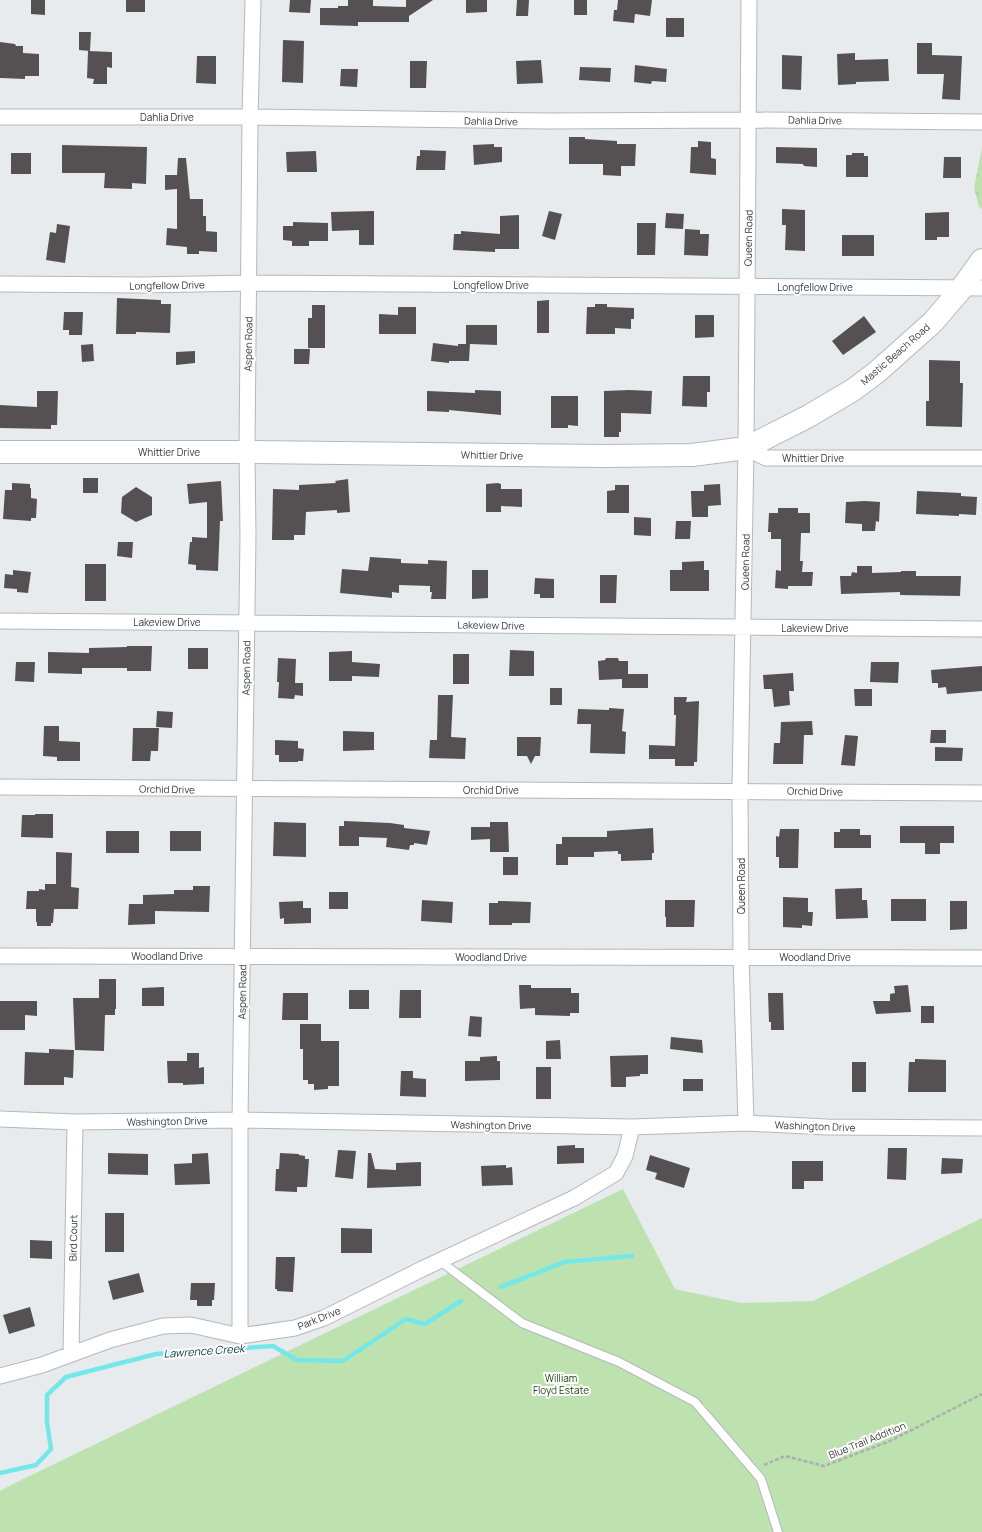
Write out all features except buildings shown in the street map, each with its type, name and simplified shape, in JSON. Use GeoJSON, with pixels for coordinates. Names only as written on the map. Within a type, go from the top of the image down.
{"type":"FeatureCollection","features":[{"type":"Feature","properties":{"kind":"street","name":"Aspen Road"},"geometry":{"type":"LineString","coordinates":[[240,1336],[240,1120],[248,536],[247,452],[250,117],[253,0]]}},
{"type":"Feature","properties":{"kind":"street","name":"Queen Road"},"geometry":{"type":"LineString","coordinates":[[746,1123],[741,956],[740,790],[744,628],[749,0]]}},
{"type":"Feature","properties":{"kind":"street","name":"Dahlia Drive"},"geometry":{"type":"LineString","coordinates":[[0,117],[250,117],[546,121],[749,120],[982,122]]}},
{"type":"Feature","properties":{"kind":"street","name":"Mastic Beach Road"},"geometry":{"type":"LineString","coordinates":[[746,448],[808,416],[853,390],[877,372],[972,288],[982,260]]}},
{"type":"Feature","properties":{"kind":"street","name":"Longfellow Drive"},"geometry":{"type":"LineString","coordinates":[[0,284],[143,285],[249,283],[972,288]]}},
{"type":"Feature","properties":{"kind":"street","name":"Whittier Drive"},"geometry":{"type":"LineString","coordinates":[[0,452],[247,452],[605,456],[692,455],[746,448],[766,458],[982,458]]}},
{"type":"Feature","properties":{"kind":"street","name":"Lakeview Drive"},"geometry":{"type":"LineString","coordinates":[[0,620],[982,629]]}},
{"type":"Feature","properties":{"kind":"street","name":"Orchid Drive"},"geometry":{"type":"LineString","coordinates":[[0,788],[244,790],[740,790],[982,793]]}},
{"type":"Feature","properties":{"kind":"street","name":"Woodland Drive"},"geometry":{"type":"LineString","coordinates":[[0,956],[741,956],[982,958]]}},
{"type":"Feature","properties":{"kind":"street","name":"Washington Drive"},"geometry":{"type":"LineString","coordinates":[[0,1120],[75,1122],[240,1120],[632,1127],[746,1123],[827,1127],[982,1128]]}},
{"type":"Feature","properties":{"kind":"street","name":"Bird Court"},"geometry":{"type":"LineString","coordinates":[[72,1353],[75,1122]]}},
{"type":"Feature","properties":{"kind":"street","name":"Park Drive"},"geometry":{"type":"LineString","coordinates":[[0,1376],[42,1365],[110,1340],[164,1326],[191,1325],[240,1336],[295,1328],[324,1318],[362,1298],[574,1198],[616,1173],[625,1156],[632,1127]]}},
{"type":"Feature","properties":{"kind":"lane"},"geometry":{"type":"LineString","coordinates":[[440,1261],[522,1323],[619,1362],[695,1402],[761,1479],[778,1532]]}},
{"type":"Feature","properties":{"kind":"path","name":"Blue Trail Addition"},"geometry":{"type":"LineString","coordinates":[[753,1469],[785,1456],[824,1466],[890,1441],[982,1394]]}},
{"type":"Feature","properties":{"kind":"green space"},"geometry":{"type":"Polygon","coordinates":[[[982,147],[982,209],[979,207],[974,188],[982,147]]]}},
{"type":"Feature","properties":{"kind":"green space","name":"William Floyd Estate"},"geometry":{"type":"Polygon","coordinates":[[[623,1189],[675,1289],[741,1303],[813,1301],[982,1218],[982,1532],[0,1532],[0,1491],[623,1189]]]}},
{"type":"Feature","properties":{"kind":"waterway","name":"Lawrence Creek"},"geometry":{"type":"LineString","coordinates":[[501,1287],[564,1262],[632,1256]]}},
{"type":"Feature","properties":{"kind":"waterway","name":"Lawrence Creek"},"geometry":{"type":"LineString","coordinates":[[0,1473],[36,1465],[51,1449],[47,1422],[47,1395],[66,1377],[156,1354],[273,1346],[297,1360],[343,1361],[406,1319],[425,1324],[461,1301]]}}]}
